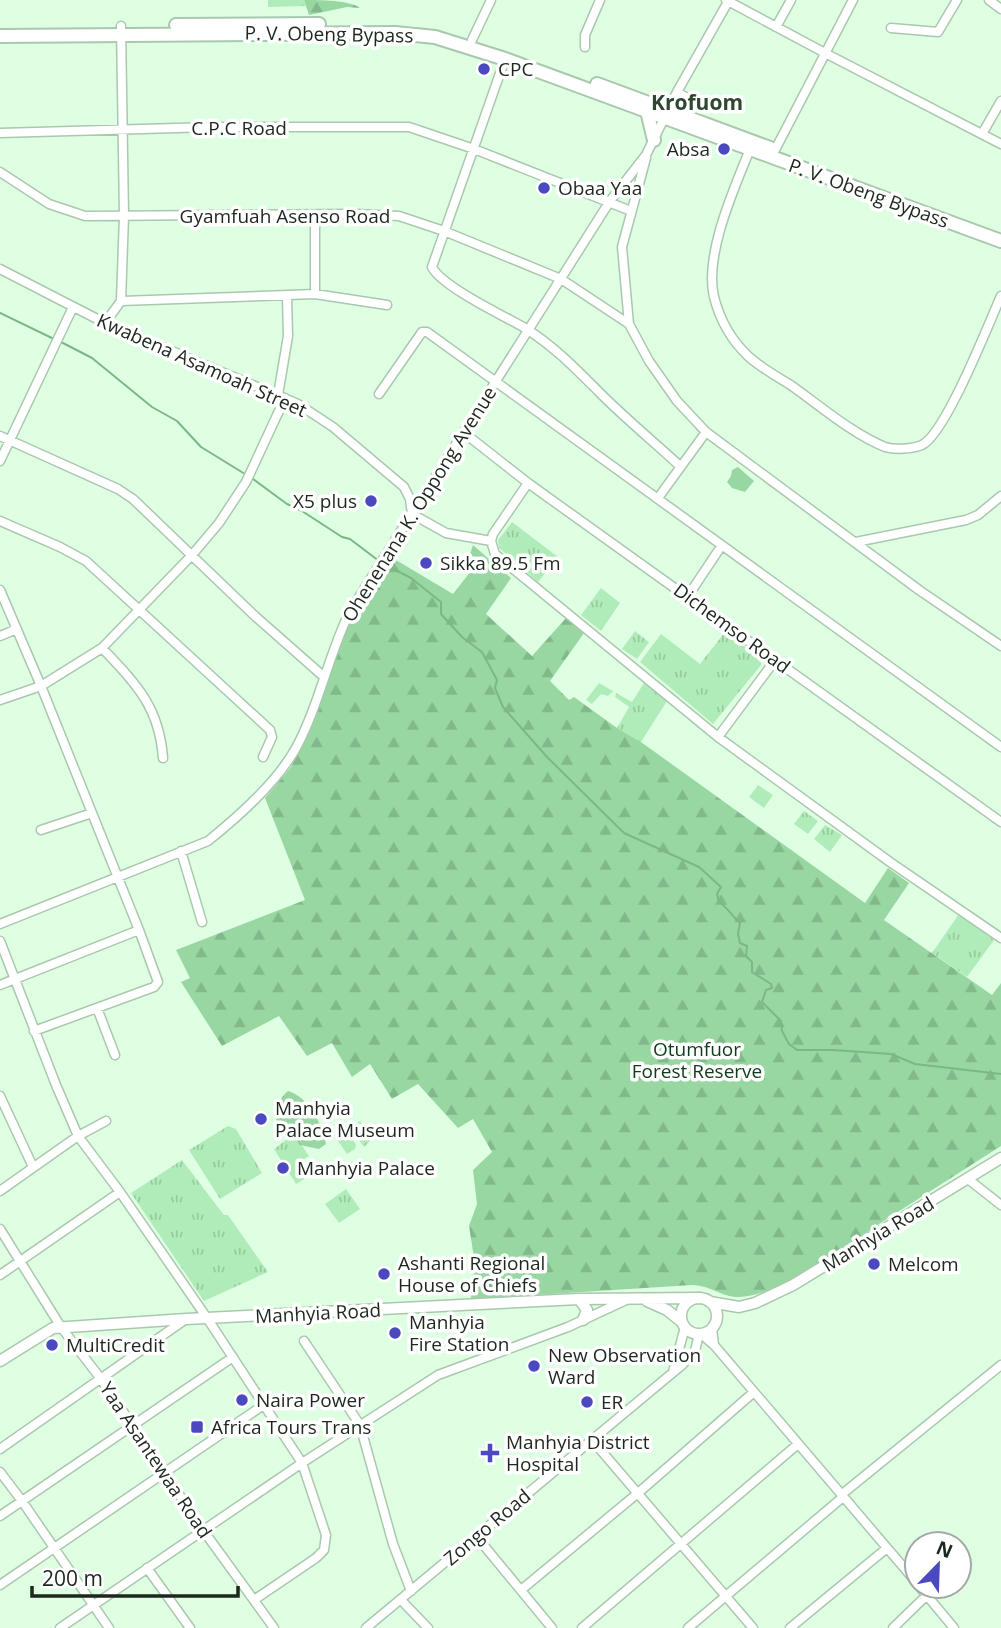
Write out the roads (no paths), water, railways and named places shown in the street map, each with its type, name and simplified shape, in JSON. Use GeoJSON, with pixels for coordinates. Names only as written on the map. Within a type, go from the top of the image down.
{"type":"FeatureCollection","features":[{"type":"Feature","properties":{"kind":"highway","name":"P. V. Obeng Bypass"},"geometry":{"type":"LineString","coordinates":[[0,36],[120,30],[396,25],[425,27],[472,40],[667,114],[750,149],[1001,241]]}},
{"type":"Feature","properties":{"kind":"highway","name":"P. V. Obeng Bypass"},"geometry":{"type":"LineString","coordinates":[[0,28],[395,33],[435,37],[505,59],[647,111],[667,114],[775,150],[1001,232]]}},
{"type":"Feature","properties":{"kind":"highway"},"geometry":{"type":"LineString","coordinates":[[647,111],[654,140]]}},
{"type":"Feature","properties":{"kind":"main road","name":"Manhyia Road"},"geometry":{"type":"LineString","coordinates":[[61,1327],[186,1318],[579,1299],[706,1300],[739,1307],[755,1303],[793,1285],[1001,1158]]}},
{"type":"Feature","properties":{"kind":"main road"},"geometry":{"type":"LineString","coordinates":[[683,1325],[682,1310],[695,1298],[706,1300],[717,1311],[714,1326]]}},
{"type":"Feature","properties":{"kind":"main road"},"geometry":{"type":"LineString","coordinates":[[579,1299],[587,1310],[583,1320]]}},
{"type":"Feature","properties":{"kind":"main road"},"geometry":{"type":"LineString","coordinates":[[640,1300],[659,1305],[683,1325],[700,1334],[739,1307]]}},
{"type":"Feature","properties":{"kind":"main road"},"geometry":{"type":"LineString","coordinates":[[0,1361],[50,1329],[61,1327]]}},
{"type":"Feature","properties":{"kind":"street"},"geometry":{"type":"LineString","coordinates":[[472,40],[491,0]]}},
{"type":"Feature","properties":{"kind":"street"},"geometry":{"type":"LineString","coordinates":[[585,47],[585,35],[600,0]]}},
{"type":"Feature","properties":{"kind":"street"},"geometry":{"type":"LineString","coordinates":[[728,0],[824,54],[1001,144]]}},
{"type":"Feature","properties":{"kind":"street","name":"Ohenenana K. Oppong Avenue"},"geometry":{"type":"LineString","coordinates":[[0,924],[208,841],[284,767],[315,705],[323,676],[349,613],[610,201],[646,155],[728,0]]}},
{"type":"Feature","properties":{"kind":"street"},"geometry":{"type":"LineString","coordinates":[[776,27],[791,0]]}},
{"type":"Feature","properties":{"kind":"street"},"geometry":{"type":"LineString","coordinates":[[775,150],[852,0]]}},
{"type":"Feature","properties":{"kind":"street"},"geometry":{"type":"LineString","coordinates":[[891,28],[938,32],[957,0]]}},
{"type":"Feature","properties":{"kind":"street"},"geometry":{"type":"LineString","coordinates":[[989,0],[1001,9]]}},
{"type":"Feature","properties":{"kind":"street"},"geometry":{"type":"LineString","coordinates":[[105,323],[121,301],[124,216],[120,30]]}},
{"type":"Feature","properties":{"kind":"street"},"geometry":{"type":"LineString","coordinates":[[505,59],[432,267],[447,282],[528,330],[565,356],[602,395],[680,466]]}},
{"type":"Feature","properties":{"kind":"street"},"geometry":{"type":"LineString","coordinates":[[677,92],[699,104],[713,105]]}},
{"type":"Feature","properties":{"kind":"street"},"geometry":{"type":"LineString","coordinates":[[982,134],[1001,101]]}},
{"type":"Feature","properties":{"kind":"street","name":"C.P.C Road"},"geometry":{"type":"LineString","coordinates":[[0,133],[212,127],[409,127],[474,149],[631,211]]}},
{"type":"Feature","properties":{"kind":"street"},"geometry":{"type":"LineString","coordinates":[[750,149],[720,227],[713,295],[724,326],[749,357],[839,420],[888,448],[922,445],[931,439],[946,414],[1001,296]]}},
{"type":"Feature","properties":{"kind":"street"},"geometry":{"type":"LineString","coordinates":[[646,155],[622,247],[629,324],[649,361],[677,401],[706,432],[1001,646]]}},
{"type":"Feature","properties":{"kind":"street"},"geometry":{"type":"LineString","coordinates":[[0,172],[50,204],[66,211],[85,216],[124,216]]}},
{"type":"Feature","properties":{"kind":"street"},"geometry":{"type":"LineString","coordinates":[[315,215],[315,294]]}},
{"type":"Feature","properties":{"kind":"street","name":"Gyamfuah Asenso Road"},"geometry":{"type":"LineString","coordinates":[[124,216],[399,216],[561,279],[629,324]]}},
{"type":"Feature","properties":{"kind":"street","name":"Kwabena Asamoah Street"},"geometry":{"type":"LineString","coordinates":[[0,269],[105,323],[298,404],[333,427],[404,487],[410,499],[412,514]]}},
{"type":"Feature","properties":{"kind":"street"},"geometry":{"type":"LineString","coordinates":[[121,301],[315,294],[387,305]]}},
{"type":"Feature","properties":{"kind":"street"},"geometry":{"type":"LineString","coordinates":[[0,700],[41,686],[102,648],[192,555],[219,523],[248,478],[281,397],[288,336],[287,296]]}},
{"type":"Feature","properties":{"kind":"street"},"geometry":{"type":"LineString","coordinates":[[0,461],[73,307]]}},
{"type":"Feature","properties":{"kind":"street"},"geometry":{"type":"LineString","coordinates":[[379,394],[422,332],[427,332],[1001,747]]}},
{"type":"Feature","properties":{"kind":"street","name":"Dichemso Road"},"geometry":{"type":"LineString","coordinates":[[463,432],[528,483],[1001,822]]}},
{"type":"Feature","properties":{"kind":"street"},"geometry":{"type":"LineString","coordinates":[[658,498],[706,432]]}},
{"type":"Feature","properties":{"kind":"street"},"geometry":{"type":"LineString","coordinates":[[0,436],[126,494],[256,617],[323,676]]}},
{"type":"Feature","properties":{"kind":"street"},"geometry":{"type":"LineString","coordinates":[[528,483],[491,541],[495,554],[718,737],[890,862],[1001,938]]}},
{"type":"Feature","properties":{"kind":"street"},"geometry":{"type":"LineString","coordinates":[[856,542],[966,520],[978,515],[1001,496]]}},
{"type":"Feature","properties":{"kind":"street"},"geometry":{"type":"LineString","coordinates":[[412,514],[446,533],[491,541]]}},
{"type":"Feature","properties":{"kind":"street"},"geometry":{"type":"LineString","coordinates":[[0,521],[80,557],[138,608],[270,730],[272,737],[263,757]]}},
{"type":"Feature","properties":{"kind":"street"},"geometry":{"type":"LineString","coordinates":[[688,596],[722,545]]}},
{"type":"Feature","properties":{"kind":"street"},"geometry":{"type":"LineString","coordinates":[[0,590],[118,877],[157,985],[34,1031]]}},
{"type":"Feature","properties":{"kind":"street"},"geometry":{"type":"LineString","coordinates":[[0,636],[17,629]]}},
{"type":"Feature","properties":{"kind":"street"},"geometry":{"type":"LineString","coordinates":[[102,648],[146,699],[161,734],[163,758]]}},
{"type":"Feature","properties":{"kind":"street"},"geometry":{"type":"LineString","coordinates":[[718,737],[776,659]]}},
{"type":"Feature","properties":{"kind":"street"},"geometry":{"type":"LineString","coordinates":[[41,830],[92,813]]}},
{"type":"Feature","properties":{"kind":"street"},"geometry":{"type":"LineString","coordinates":[[181,851],[202,922]]}},
{"type":"Feature","properties":{"kind":"street"},"geometry":{"type":"LineString","coordinates":[[0,985],[139,930]]}},
{"type":"Feature","properties":{"kind":"street"},"geometry":{"type":"LineString","coordinates":[[0,941],[78,1136],[207,1318],[302,1463],[326,1535],[324,1550],[254,1600]]}},
{"type":"Feature","properties":{"kind":"street"},"geometry":{"type":"LineString","coordinates":[[97,1008],[115,1055]]}},
{"type":"Feature","properties":{"kind":"street"},"geometry":{"type":"LineString","coordinates":[[0,1096],[33,1167]]}},
{"type":"Feature","properties":{"kind":"street"},"geometry":{"type":"LineString","coordinates":[[0,1191],[78,1136],[106,1121]]}},
{"type":"Feature","properties":{"kind":"street"},"geometry":{"type":"LineString","coordinates":[[968,1179],[1001,1205]]}},
{"type":"Feature","properties":{"kind":"street"},"geometry":{"type":"LineString","coordinates":[[0,1275],[120,1192]]}},
{"type":"Feature","properties":{"kind":"street","name":"Yaa Asantewaa Road"},"geometry":{"type":"LineString","coordinates":[[0,1229],[61,1327],[102,1379],[203,1530],[274,1628]]}},
{"type":"Feature","properties":{"kind":"street"},"geometry":{"type":"LineString","coordinates":[[60,1628],[302,1463],[438,1375],[583,1320],[626,1300]]}},
{"type":"Feature","properties":{"kind":"street"},"geometry":{"type":"LineString","coordinates":[[0,1449],[186,1318]]}},
{"type":"Feature","properties":{"kind":"street"},"geometry":{"type":"LineString","coordinates":[[673,1372],[683,1325]]}},
{"type":"Feature","properties":{"kind":"street"},"geometry":{"type":"LineString","coordinates":[[714,1326],[714,1346]]}},
{"type":"Feature","properties":{"kind":"street"},"geometry":{"type":"LineString","coordinates":[[700,1334],[714,1346],[903,1567]]}},
{"type":"Feature","properties":{"kind":"street","name":"Zongo Road"},"geometry":{"type":"LineString","coordinates":[[366,1628],[673,1372],[695,1351],[700,1334]]}},
{"type":"Feature","properties":{"kind":"street"},"geometry":{"type":"LineString","coordinates":[[303,1341],[360,1425],[393,1544],[411,1591]]}},
{"type":"Feature","properties":{"kind":"street"},"geometry":{"type":"LineString","coordinates":[[0,1516],[233,1357]]}},
{"type":"Feature","properties":{"kind":"street"},"geometry":{"type":"LineString","coordinates":[[688,1628],[1001,1365]]}},
{"type":"Feature","properties":{"kind":"street"},"geometry":{"type":"LineString","coordinates":[[522,1590],[754,1392]]}},
{"type":"Feature","properties":{"kind":"street"},"geometry":{"type":"LineString","coordinates":[[0,1585],[265,1404]]}},
{"type":"Feature","properties":{"kind":"street"},"geometry":{"type":"LineString","coordinates":[[592,1440],[753,1628]]}},
{"type":"Feature","properties":{"kind":"street"},"geometry":{"type":"LineString","coordinates":[[582,1628],[798,1444]]}},
{"type":"Feature","properties":{"kind":"street"},"geometry":{"type":"LineString","coordinates":[[0,1472],[109,1628]]}},
{"type":"Feature","properties":{"kind":"street"},"geometry":{"type":"LineString","coordinates":[[476,1536],[552,1628]]}},
{"type":"Feature","properties":{"kind":"street"},"geometry":{"type":"LineString","coordinates":[[790,1628],[887,1548]]}},
{"type":"Feature","properties":{"kind":"street"},"geometry":{"type":"LineString","coordinates":[[147,1568],[190,1628]]}},
{"type":"Feature","properties":{"kind":"street"},"geometry":{"type":"LineString","coordinates":[[401,1600],[428,1628]]}},
{"type":"Feature","properties":{"kind":"street"},"geometry":{"type":"LineString","coordinates":[[893,1628],[922,1600]]}},
{"type":"Feature","properties":{"kind":"street"},"geometry":{"type":"LineString","coordinates":[[931,1600],[954,1628]]}},
{"type":"Feature","properties":{"kind":"waterway"},"geometry":{"type":"LineString","coordinates":[[0,313],[56,340]]}},
{"type":"Feature","properties":{"kind":"waterway"},"geometry":{"type":"LineString","coordinates":[[61,342],[92,358],[152,407],[177,421],[201,447],[245,474]]}},
{"type":"Feature","properties":{"kind":"waterway"},"geometry":{"type":"LineString","coordinates":[[253,479],[287,504],[342,537],[350,539],[379,561]]}},
{"type":"Feature","properties":{"kind":"waterway"},"geometry":{"type":"LineString","coordinates":[[384,564],[411,578],[441,602],[441,614],[462,637],[482,652],[497,680],[495,688],[503,707],[547,757],[624,833],[699,867],[721,887],[717,894],[719,902],[740,923],[740,943],[747,946],[746,956],[752,962],[752,972],[771,984],[772,988],[766,990],[762,1002],[781,1021],[782,1031],[789,1044],[797,1050],[891,1054],[915,1064],[1001,1074]]}},
{"type":"Feature","properties":{"kind":"place","name":"CPC"},"geometry":{"type":"Point","coordinates":[484,69]}},
{"type":"Feature","properties":{"kind":"place","name":"Absa"},"geometry":{"type":"Point","coordinates":[724,149]}},
{"type":"Feature","properties":{"kind":"place","name":"Obaa Yaa"},"geometry":{"type":"Point","coordinates":[544,188]}},
{"type":"Feature","properties":{"kind":"place","name":"X5 plus"},"geometry":{"type":"Point","coordinates":[371,501]}},
{"type":"Feature","properties":{"kind":"place","name":"Sikka 89.5 Fm"},"geometry":{"type":"Point","coordinates":[426,563]}},
{"type":"Feature","properties":{"kind":"place","name":"Manhyia Palace Museum"},"geometry":{"type":"Point","coordinates":[261,1119]}},
{"type":"Feature","properties":{"kind":"place","name":"Manhyia Palace"},"geometry":{"type":"Point","coordinates":[283,1168]}},
{"type":"Feature","properties":{"kind":"place","name":"Melcom"},"geometry":{"type":"Point","coordinates":[874,1264]}},
{"type":"Feature","properties":{"kind":"place","name":"Ashanti Regional House of Chiefs"},"geometry":{"type":"Point","coordinates":[384,1274]}},
{"type":"Feature","properties":{"kind":"place","name":"Manhyia Fire Station"},"geometry":{"type":"Point","coordinates":[395,1333]}},
{"type":"Feature","properties":{"kind":"place","name":"MultiCredit"},"geometry":{"type":"Point","coordinates":[52,1345]}},
{"type":"Feature","properties":{"kind":"place","name":"New Observation Ward"},"geometry":{"type":"Point","coordinates":[534,1366]}},
{"type":"Feature","properties":{"kind":"place","name":"Naira Power"},"geometry":{"type":"Point","coordinates":[242,1400]}},
{"type":"Feature","properties":{"kind":"place","name":"ER"},"geometry":{"type":"Point","coordinates":[587,1402]}},
{"type":"Feature","properties":{"kind":"place","name":"Africa Tours Trans"},"geometry":{"type":"Point","coordinates":[197,1427]}},
{"type":"Feature","properties":{"kind":"place","name":"Manhyia District Hospital"},"geometry":{"type":"Point","coordinates":[490,1453]}},
{"type":"Feature","properties":{"kind":"district","name":"Krofuom"},"geometry":{"type":"Point","coordinates":[697,102]}},
{"type":"Feature","properties":{"kind":"park label","name":"Otumfuor Forest Reserve"},"geometry":{"type":"Point","coordinates":[697,1060]}}]}
